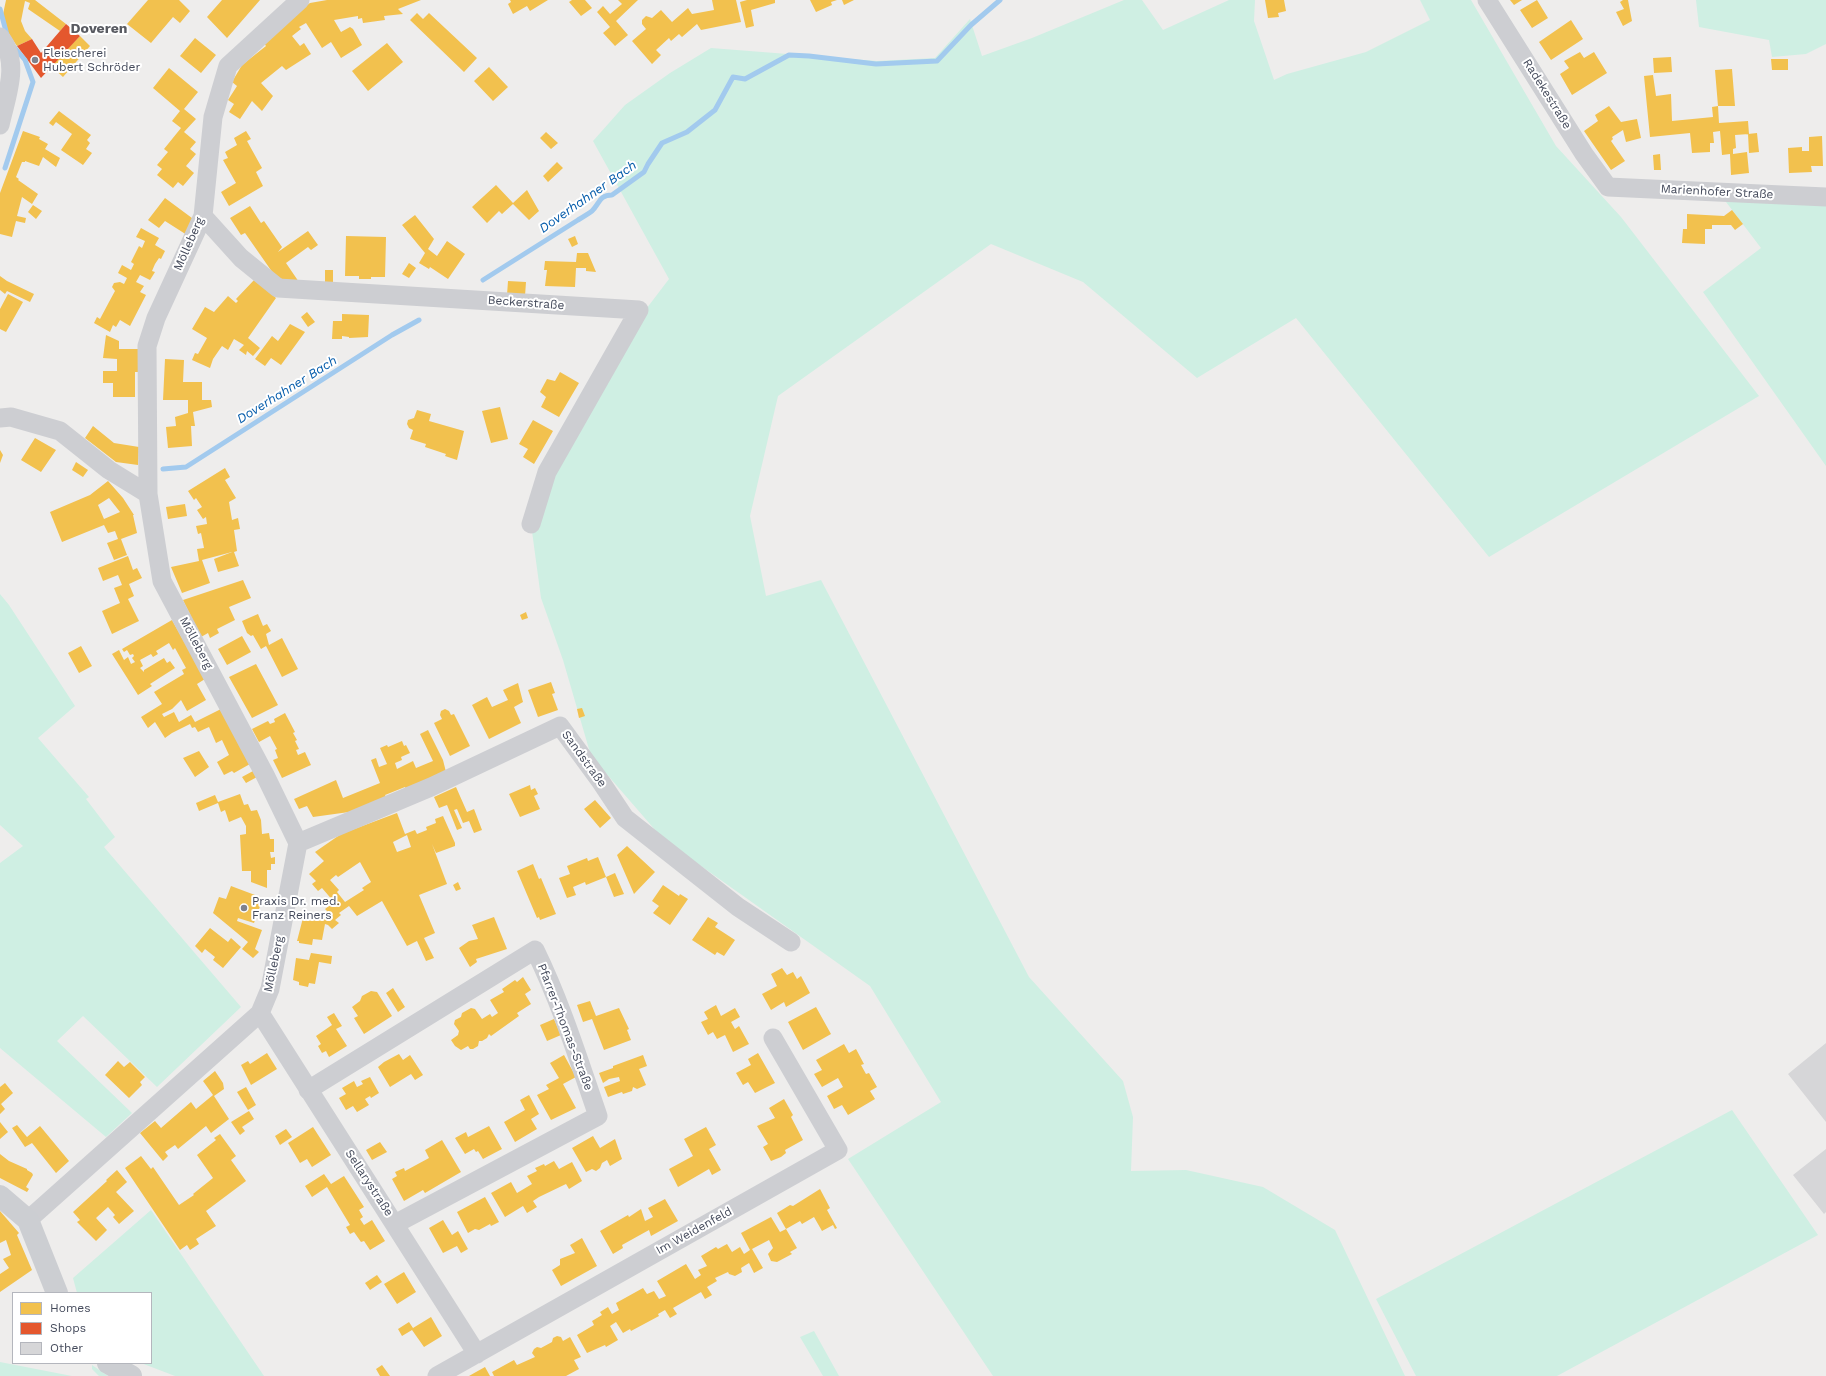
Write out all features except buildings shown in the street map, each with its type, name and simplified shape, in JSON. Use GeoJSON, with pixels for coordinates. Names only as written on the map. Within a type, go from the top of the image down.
{"type":"FeatureCollection","features":[{"type":"Feature","properties":{"kind":"main road"},"geometry":{"type":"LineString","coordinates":[[0,1196],[28,1220],[57,1292]]}},
{"type":"Feature","properties":{"kind":"main road"},"geometry":{"type":"LineString","coordinates":[[110,1364],[131,1376]]}},
{"type":"Feature","properties":{"kind":"street","name":"Mölleberg"},"geometry":{"type":"LineString","coordinates":[[28,1220],[260,1013],[270,989],[298,843],[262,768],[162,581],[148,494],[147,346],[156,318],[203,216],[213,117],[228,66],[300,0]]}},
{"type":"Feature","properties":{"kind":"street","name":"Radekestraße"},"geometry":{"type":"LineString","coordinates":[[1487,0],[1584,154],[1608,187]]}},
{"type":"Feature","properties":{"kind":"street"},"geometry":{"type":"LineString","coordinates":[[0,125],[12,70],[3,40]]}},
{"type":"Feature","properties":{"kind":"street","name":"Marienhofer Straße"},"geometry":{"type":"LineString","coordinates":[[1608,187],[1826,197]]}},
{"type":"Feature","properties":{"kind":"street","name":"Beckerstraße"},"geometry":{"type":"LineString","coordinates":[[203,216],[241,258],[278,288],[639,310],[547,472],[531,524]]}},
{"type":"Feature","properties":{"kind":"street"},"geometry":{"type":"LineString","coordinates":[[0,418],[10,417],[60,431],[109,470],[148,494]]}},
{"type":"Feature","properties":{"kind":"street","name":"Sandstraße"},"geometry":{"type":"LineString","coordinates":[[298,843],[431,787],[560,726],[602,782],[625,818],[738,907],[790,942]]}},
{"type":"Feature","properties":{"kind":"street","name":"Pfarrer-Thomas-Straße"},"geometry":{"type":"LineString","coordinates":[[308,1090],[535,950],[543,966],[598,1116],[396,1224]]}},
{"type":"Feature","properties":{"kind":"street","name":"Sellarystraße"},"geometry":{"type":"LineString","coordinates":[[260,1013],[308,1090],[396,1224],[477,1354]]}},
{"type":"Feature","properties":{"kind":"street","name":"Im Weidenfeld"},"geometry":{"type":"LineString","coordinates":[[437,1376],[838,1150],[773,1038]]}},
{"type":"Feature","properties":{"kind":"green space"},"geometry":{"type":"Polygon","coordinates":[[[1124,0],[1142,0],[1163,30],[1229,0],[1255,0],[1254,21],[1274,80],[1287,74],[1366,52],[1430,20],[1420,0],[1471,0],[1556,146],[1621,217],[1759,396],[1489,557],[1296,318],[1197,378],[1083,282],[991,244],[778,396],[750,516],[766,596],[821,580],[1029,977],[1123,1081],[1133,1117],[1131,1171],[1186,1170],[1263,1187],[1335,1230],[1405,1376],[993,1376],[848,1159],[941,1102],[870,986],[663,839],[591,756],[563,660],[541,598],[531,524],[621,342],[669,279],[593,141],[625,105],[670,73],[711,48],[877,61],[935,58],[970,19],[982,56],[1032,38],[1124,0]]]}},
{"type":"Feature","properties":{"kind":"green space"},"geometry":{"type":"Polygon","coordinates":[[[1696,0],[1826,0],[1826,44],[1806,54],[1772,57],[1769,40],[1699,27],[1696,0]]]}},
{"type":"Feature","properties":{"kind":"green space"},"geometry":{"type":"Polygon","coordinates":[[[1723,198],[1826,203],[1826,466],[1703,292],[1761,248],[1723,198]]]}},
{"type":"Feature","properties":{"kind":"green space"},"geometry":{"type":"Polygon","coordinates":[[[0,594],[9,605],[75,706],[38,738],[89,797],[86,799],[115,837],[104,847],[241,1007],[157,1087],[83,1016],[57,1041],[132,1113],[106,1137],[0,1048],[0,863],[23,846],[0,825],[0,594]]]}},
{"type":"Feature","properties":{"kind":"green space"},"geometry":{"type":"Polygon","coordinates":[[[1732,1110],[1818,1235],[1557,1376],[1416,1376],[1376,1299],[1732,1110]]]}},
{"type":"Feature","properties":{"kind":"green space"},"geometry":{"type":"Polygon","coordinates":[[[151,1210],[264,1376],[175,1376],[144,1364],[152,1364],[152,1292],[77,1292],[73,1278],[151,1210]]]}},
{"type":"Feature","properties":{"kind":"green space"},"geometry":{"type":"Polygon","coordinates":[[[814,1331],[839,1376],[823,1376],[800,1337],[814,1331]]]}},
{"type":"Feature","properties":{"kind":"green space"},"geometry":{"type":"Polygon","coordinates":[[[0,1362],[72,1376],[0,1376],[0,1362]]]}},
{"type":"Feature","properties":{"kind":"green space"},"geometry":{"type":"Polygon","coordinates":[[[92,1365],[108,1376],[99,1376],[92,1369],[92,1365]]]}},
{"type":"Feature","properties":{"kind":"waterway","name":"Doverhahner Bach"},"geometry":{"type":"LineString","coordinates":[[483,280],[592,211],[602,198],[612,195],[644,172],[662,143],[687,132],[715,110],[733,77],[745,79],[789,55],[876,64],[937,61],[971,25],[1000,0]]}},
{"type":"Feature","properties":{"kind":"waterway"},"geometry":{"type":"LineString","coordinates":[[0,9],[7,35]]}},
{"type":"Feature","properties":{"kind":"waterway"},"geometry":{"type":"LineString","coordinates":[[5,168],[33,82],[25,60],[14,47]]}},
{"type":"Feature","properties":{"kind":"waterway","name":"Doverhahner Bach"},"geometry":{"type":"LineString","coordinates":[[163,469],[186,467],[392,335],[419,320]]}},
{"type":"Feature","properties":{"kind":"place","name":"Fleischerei Hubert Schröder"},"geometry":{"type":"Point","coordinates":[35,60]}},
{"type":"Feature","properties":{"kind":"place","name":"Praxis Dr. med. Franz Reiners"},"geometry":{"type":"Point","coordinates":[244,908]}},
{"type":"Feature","properties":{"kind":"district","name":"Doveren"},"geometry":{"type":"Point","coordinates":[99,29]}}]}
